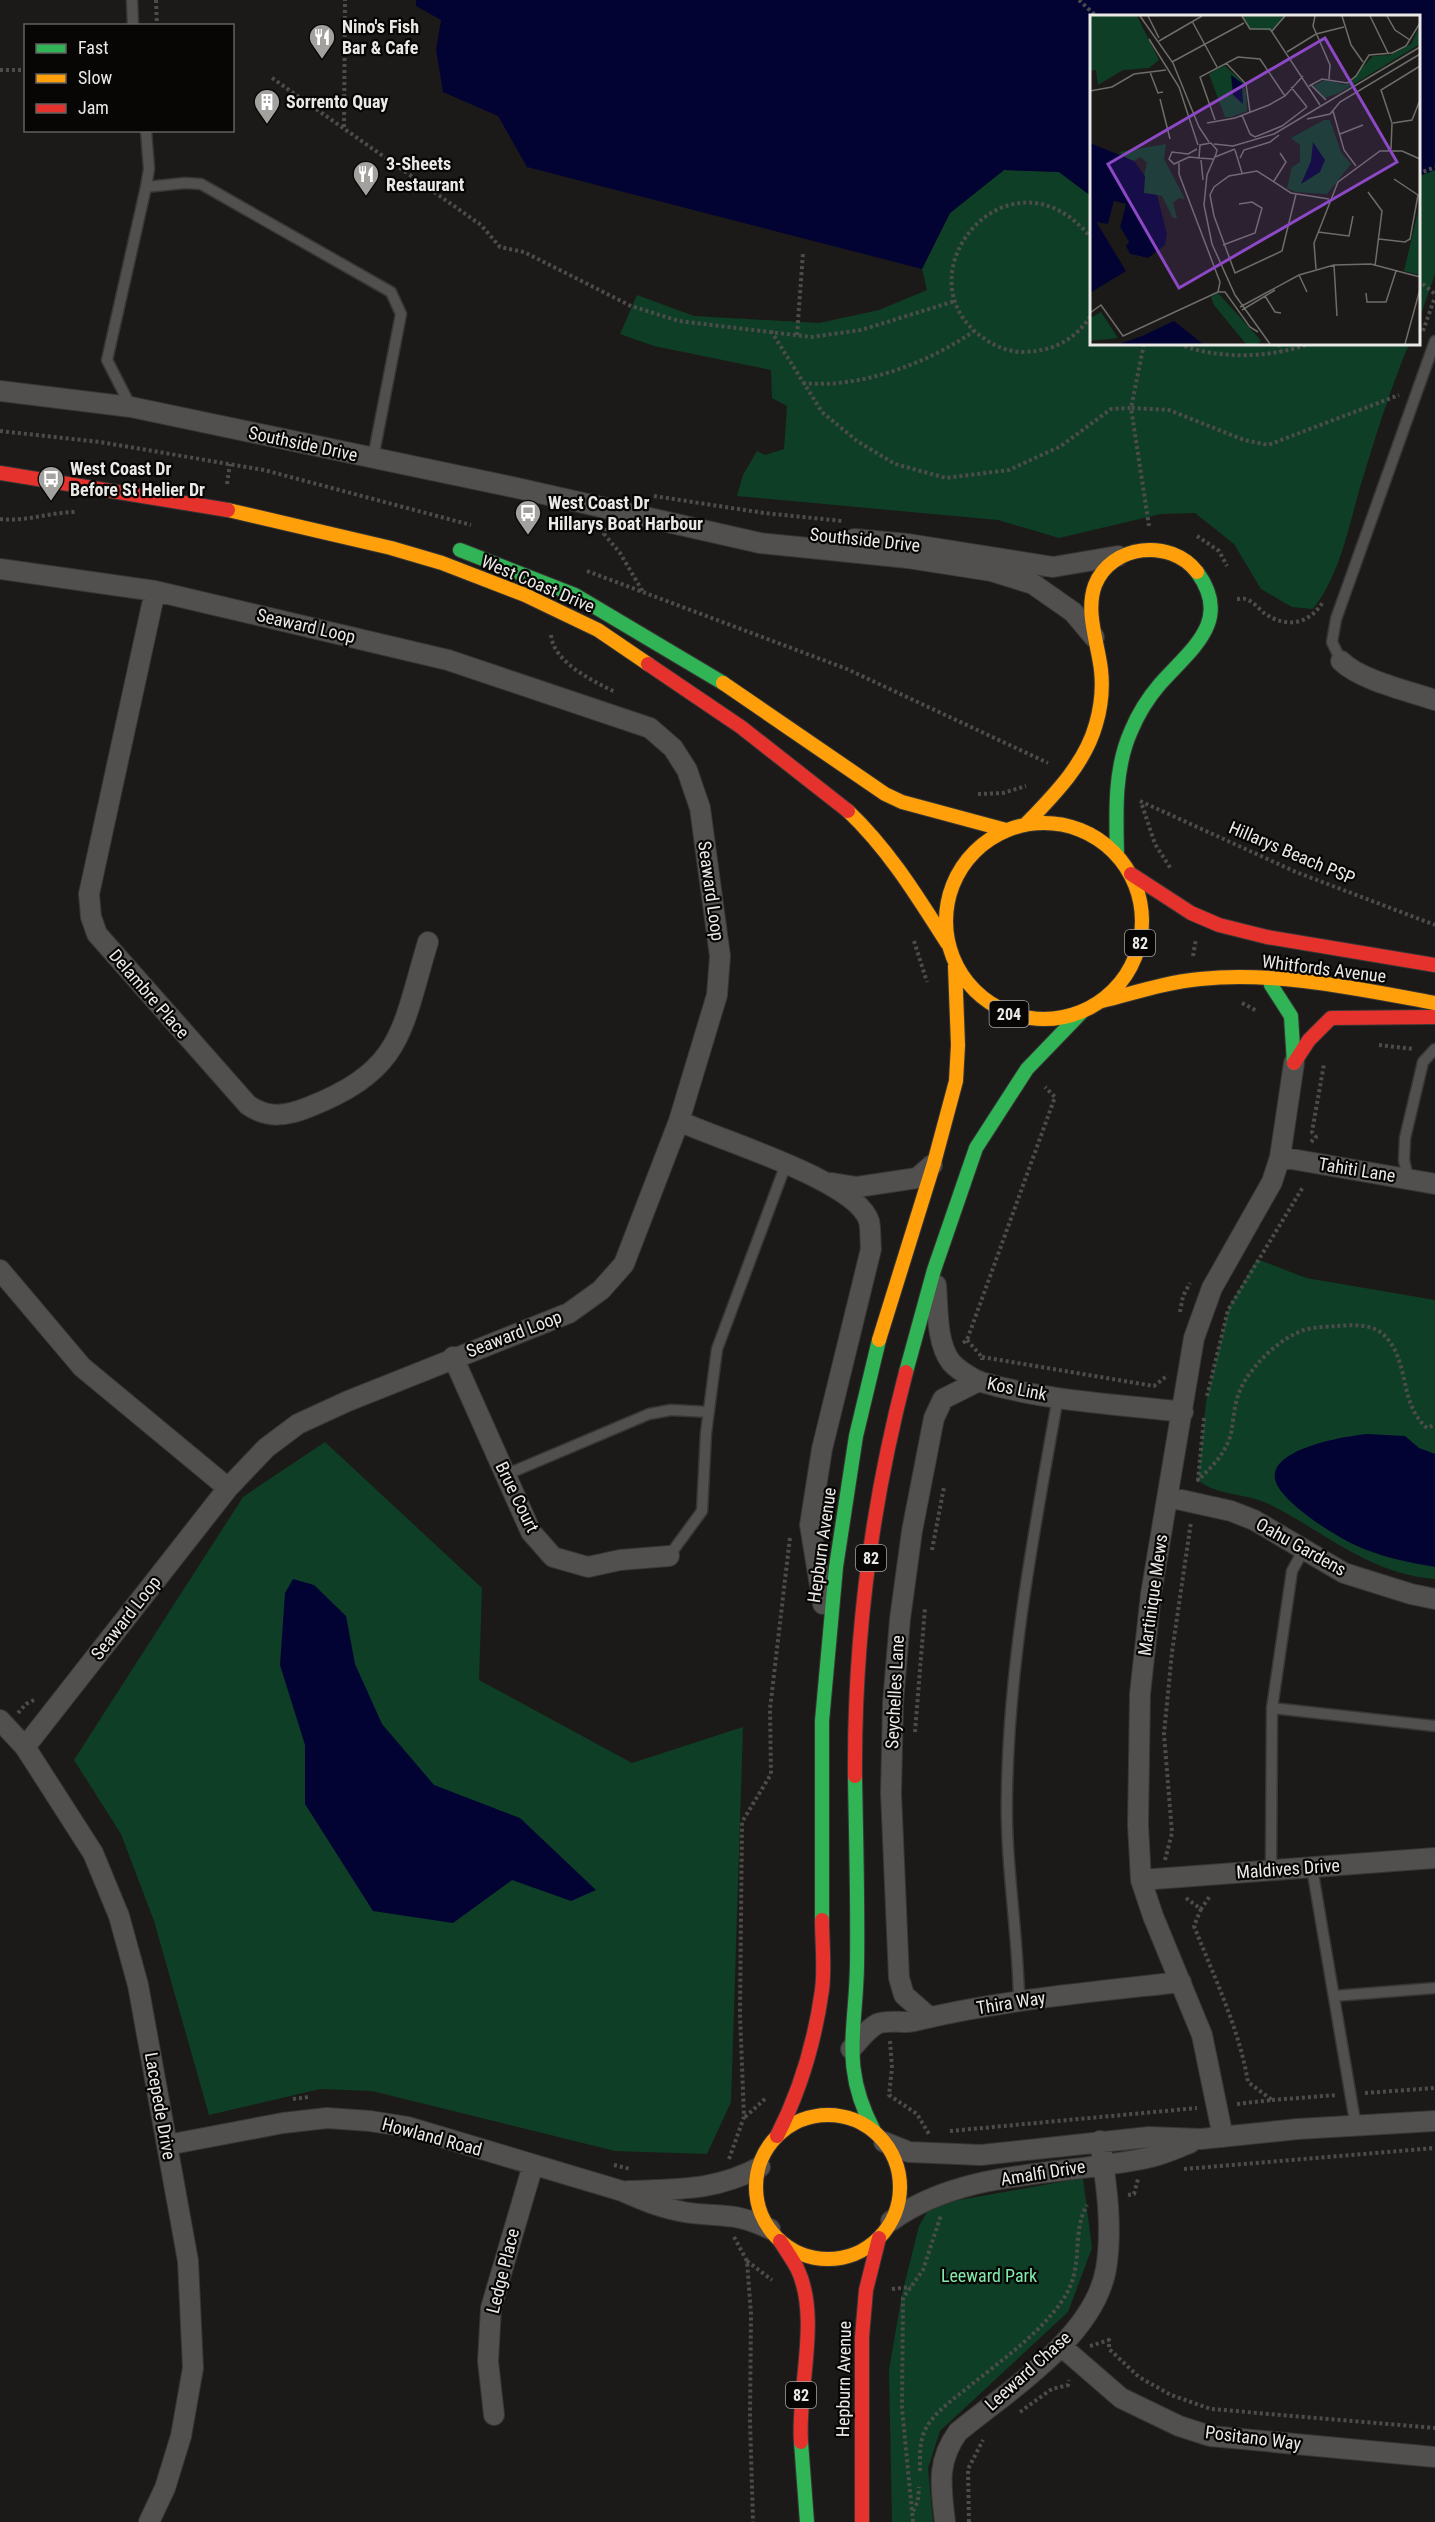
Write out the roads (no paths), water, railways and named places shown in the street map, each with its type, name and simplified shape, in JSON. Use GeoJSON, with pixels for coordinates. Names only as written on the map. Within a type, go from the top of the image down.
{"type":"FeatureCollection","features":[{"type":"Feature","properties":{"kind":"main road","name":"West Coast Drive"},"geometry":{"type":"LineString","coordinates":[[0,473],[216,507],[391,548],[442,563],[525,595],[598,630],[741,727],[838,801],[875,837],[898,867],[947,943]]}},
{"type":"Feature","properties":{"kind":"main road","name":"West Coast Drive"},"geometry":{"type":"LineString","coordinates":[[450,547],[507,566],[575,595],[721,682],[885,794],[902,802],[1006,830]]}},
{"type":"Feature","properties":{"kind":"main road","name":"82"},"geometry":{"type":"LineString","coordinates":[[1026,824],[1072,776],[1089,744],[1098,714],[1102,685],[1100,658],[1094,637],[1094,592],[1100,574],[1110,563],[1140,550],[1157,550],[1176,555],[1189,561],[1200,572],[1210,591],[1213,616],[1202,643],[1152,693],[1123,745],[1116,795],[1117,854]]}},
{"type":"Feature","properties":{"kind":"main road","name":"82"},"geometry":{"type":"LineString","coordinates":[[879,2136],[847,2117],[817,2116],[796,2123],[777,2136],[763,2158],[756,2183],[757,2199],[775,2235],[793,2250],[823,2259],[853,2254],[879,2238],[891,2221],[898,2202],[900,2181],[897,2167],[879,2136],[863,2110],[857,2090],[851,2049],[857,1967],[855,1733],[866,1595],[883,1475],[905,1376],[934,1270],[976,1148],[1027,1069],[1082,1013],[1102,1001],[1119,985],[1132,965],[1140,943],[1143,920],[1139,896],[1131,874],[1117,854],[1090,834],[1059,824],[1026,824],[1006,830],[977,849],[956,876],[946,909],[947,943],[955,966]]}},
{"type":"Feature","properties":{"kind":"main road","name":"Whitfords Avenue"},"geometry":{"type":"LineString","coordinates":[[1131,874],[1219,925],[1267,937],[1435,965]]}},
{"type":"Feature","properties":{"kind":"main road","name":"204"},"geometry":{"type":"LineString","coordinates":[[955,966],[977,995],[1009,1014],[1045,1020],[1082,1013]]}},
{"type":"Feature","properties":{"kind":"main road","name":"Hepburn Avenue"},"geometry":{"type":"LineString","coordinates":[[777,2136],[793,2105],[813,2036],[822,1988],[822,1721],[836,1567],[856,1436],[880,1335],[934,1163],[956,1081],[958,1045],[955,966]]}},
{"type":"Feature","properties":{"kind":"main road","name":"Whitfords Avenue"},"geometry":{"type":"LineString","coordinates":[[1102,1001],[1189,980],[1271,978],[1338,986],[1435,1004]]}},
{"type":"Feature","properties":{"kind":"main road"},"geometry":{"type":"LineString","coordinates":[[1271,978],[1271,985],[1291,1016],[1294,1063]]}},
{"type":"Feature","properties":{"kind":"main road"},"geometry":{"type":"LineString","coordinates":[[1294,1063],[1309,1040],[1331,1018],[1435,1017]]}},
{"type":"Feature","properties":{"kind":"main road","name":"Hepburn Avenue"},"geometry":{"type":"LineString","coordinates":[[775,2235],[798,2270],[806,2302],[808,2333],[800,2425],[807,2522]]}},
{"type":"Feature","properties":{"kind":"main road","name":"Hepburn Avenue"},"geometry":{"type":"LineString","coordinates":[[862,2522],[862,2337],[866,2290],[879,2238]]}},
{"type":"Feature","properties":{"kind":"street","name":"Southside Drive"},"geometry":{"type":"LineString","coordinates":[[0,392],[131,407],[604,507],[760,543],[908,558],[991,571],[1033,584],[1073,612],[1094,637]]}},
{"type":"Feature","properties":{"kind":"street","name":"Southside Drive"},"geometry":{"type":"LineString","coordinates":[[604,507],[759,530],[908,544],[1053,567],[1085,564],[1125,555]]}},
{"type":"Feature","properties":{"kind":"street","name":"Seaward Loop"},"geometry":{"type":"LineString","coordinates":[[0,569],[155,591],[448,660],[650,728],[674,748],[687,770],[699,808],[720,956],[717,995],[679,1121],[624,1264],[602,1290],[569,1313],[453,1357],[298,1424],[266,1448],[228,1488],[25,1747]]}},
{"type":"Feature","properties":{"kind":"street","name":"Delambre Place"},"geometry":{"type":"LineString","coordinates":[[155,591],[89,894],[91,917],[97,934],[248,1105],[259,1113],[274,1116],[296,1112],[329,1099],[363,1081],[382,1064],[399,1038],[429,942]]}},
{"type":"Feature","properties":{"kind":"street"},"geometry":{"type":"LineString","coordinates":[[1341,661],[1347,667],[1371,678],[1435,700]]}},
{"type":"Feature","properties":{"kind":"street","name":"Martinique Mews"},"geometry":{"type":"LineString","coordinates":[[1223,2137],[1202,2035],[1153,1916],[1141,1880],[1138,1825],[1140,1694],[1151,1594],[1194,1338],[1212,1288],[1261,1205],[1280,1157],[1294,1063]]}},
{"type":"Feature","properties":{"kind":"street"},"geometry":{"type":"LineString","coordinates":[[679,1121],[821,1180],[852,1200],[869,1220],[871,1248],[822,1449],[810,1525],[829,1636]]}},
{"type":"Feature","properties":{"kind":"street","name":"Tahiti Lane"},"geometry":{"type":"LineString","coordinates":[[1280,1157],[1435,1184]]}},
{"type":"Feature","properties":{"kind":"street"},"geometry":{"type":"LineString","coordinates":[[821,1180],[857,1187],[917,1178],[934,1163]]}},
{"type":"Feature","properties":{"kind":"street"},"geometry":{"type":"LineString","coordinates":[[0,1270],[82,1367],[228,1488]]}},
{"type":"Feature","properties":{"kind":"street","name":"Kos Link"},"geometry":{"type":"LineString","coordinates":[[934,1270],[942,1338],[948,1356],[951,1362],[979,1381],[1058,1397],[1183,1412]]}},
{"type":"Feature","properties":{"kind":"street","name":"Brue Court"},"geometry":{"type":"LineString","coordinates":[[453,1357],[531,1532],[553,1557],[588,1567],[620,1560],[669,1556]]}},
{"type":"Feature","properties":{"kind":"street","name":"Seychelles Lane"},"geometry":{"type":"LineString","coordinates":[[929,2017],[904,1995],[899,1978],[891,1793],[892,1702],[912,1531],[934,1418],[944,1399],[979,1381]]}},
{"type":"Feature","properties":{"kind":"street","name":"Oahu Gardens"},"geometry":{"type":"LineString","coordinates":[[1168,1497],[1254,1520],[1344,1573],[1435,1599]]}},
{"type":"Feature","properties":{"kind":"street","name":"Lacepede Drive"},"geometry":{"type":"LineString","coordinates":[[3,1723],[25,1747],[93,1853],[119,1916],[138,1985],[188,2261],[193,2368],[188,2404],[174,2463],[149,2522]]}},
{"type":"Feature","properties":{"kind":"street","name":"Maldives Drive"},"geometry":{"type":"LineString","coordinates":[[1141,1880],[1435,1858]]}},
{"type":"Feature","properties":{"kind":"street","name":"Thira Way"},"geometry":{"type":"LineString","coordinates":[[851,2049],[878,2024],[910,2022],[1020,2000],[1181,1982]]}},
{"type":"Feature","properties":{"kind":"street","name":"Howland Road"},"geometry":{"type":"LineString","coordinates":[[167,2145],[283,2122],[327,2118],[408,2127],[622,2191],[650,2204],[685,2212],[748,2218],[775,2235]]}},
{"type":"Feature","properties":{"kind":"street","name":"Amalfi Drive"},"geometry":{"type":"LineString","coordinates":[[879,2136],[909,2152],[935,2155],[981,2155],[1149,2137],[1201,2139],[1435,2121]]}},
{"type":"Feature","properties":{"kind":"street","name":"Amalfi Drive"},"geometry":{"type":"LineString","coordinates":[[891,2221],[915,2204],[985,2182],[1151,2157],[1201,2139]]}},
{"type":"Feature","properties":{"kind":"street","name":"Leeward Chase"},"geometry":{"type":"LineString","coordinates":[[945,2522],[941,2486],[946,2448],[958,2432],[1069,2352],[1106,2270],[1108,2197],[1100,2141]]}},
{"type":"Feature","properties":{"kind":"street","name":"Ledge Place"},"geometry":{"type":"LineString","coordinates":[[494,2415],[488,2361],[491,2308],[533,2165]]}},
{"type":"Feature","properties":{"kind":"street","name":"Howland Road"},"geometry":{"type":"LineString","coordinates":[[622,2191],[684,2189],[729,2183],[760,2167]]}},
{"type":"Feature","properties":{"kind":"street","name":"Positano Way"},"geometry":{"type":"LineString","coordinates":[[1069,2352],[1121,2398],[1179,2426],[1210,2436],[1435,2457]]}},
{"type":"Feature","properties":{"kind":"lane"},"geometry":{"type":"LineString","coordinates":[[132,0],[133,24]]}},
{"type":"Feature","properties":{"kind":"lane"},"geometry":{"type":"LineString","coordinates":[[131,407],[107,360],[146,187],[149,169],[146,132]]}},
{"type":"Feature","properties":{"kind":"lane"},"geometry":{"type":"LineString","coordinates":[[146,187],[185,183],[201,184],[391,292],[400,314],[373,458]]}},
{"type":"Feature","properties":{"kind":"lane"},"geometry":{"type":"LineString","coordinates":[[1341,661],[1332,642],[1336,619],[1435,341]]}},
{"type":"Feature","properties":{"kind":"lane"},"geometry":{"type":"LineString","coordinates":[[1408,1178],[1404,1160],[1406,1138],[1423,1062],[1435,1049]]}},
{"type":"Feature","properties":{"kind":"lane"},"geometry":{"type":"LineString","coordinates":[[669,1556],[702,1511],[709,1412],[717,1348],[786,1164]]}},
{"type":"Feature","properties":{"kind":"lane"},"geometry":{"type":"LineString","coordinates":[[1020,2000],[1006,1823],[1012,1695],[1039,1505],[1058,1397]]}},
{"type":"Feature","properties":{"kind":"lane"},"geometry":{"type":"LineString","coordinates":[[505,1475],[649,1414],[671,1410],[709,1412]]}},
{"type":"Feature","properties":{"kind":"lane"},"geometry":{"type":"LineString","coordinates":[[1271,1871],[1272,1708],[1292,1571],[1304,1549]]}},
{"type":"Feature","properties":{"kind":"lane"},"geometry":{"type":"LineString","coordinates":[[1272,1708],[1435,1726]]}},
{"type":"Feature","properties":{"kind":"lane"},"geometry":{"type":"LineString","coordinates":[[1312,1868],[1356,2127]]}},
{"type":"Feature","properties":{"kind":"lane"},"geometry":{"type":"LineString","coordinates":[[1334,1996],[1435,1988]]}},
{"type":"Feature","properties":{"kind":"place","name":"Nino's Fish Bar & Cafe"},"geometry":{"type":"Point","coordinates":[322,60]}},
{"type":"Feature","properties":{"kind":"place","name":"Sorrento Quay"},"geometry":{"type":"Point","coordinates":[267,125]}},
{"type":"Feature","properties":{"kind":"place","name":"3-Sheets Restaurant"},"geometry":{"type":"Point","coordinates":[366,197]}},
{"type":"Feature","properties":{"kind":"place","name":"West Coast Dr Before St Helier Dr"},"geometry":{"type":"Point","coordinates":[51,502]}},
{"type":"Feature","properties":{"kind":"place","name":"West Coast Dr Hillarys Boat Harbour"},"geometry":{"type":"Point","coordinates":[528,536]}},
{"type":"Feature","properties":{"kind":"park label","name":"Leeward Park"},"geometry":{"type":"Point","coordinates":[989,2276]}}]}
